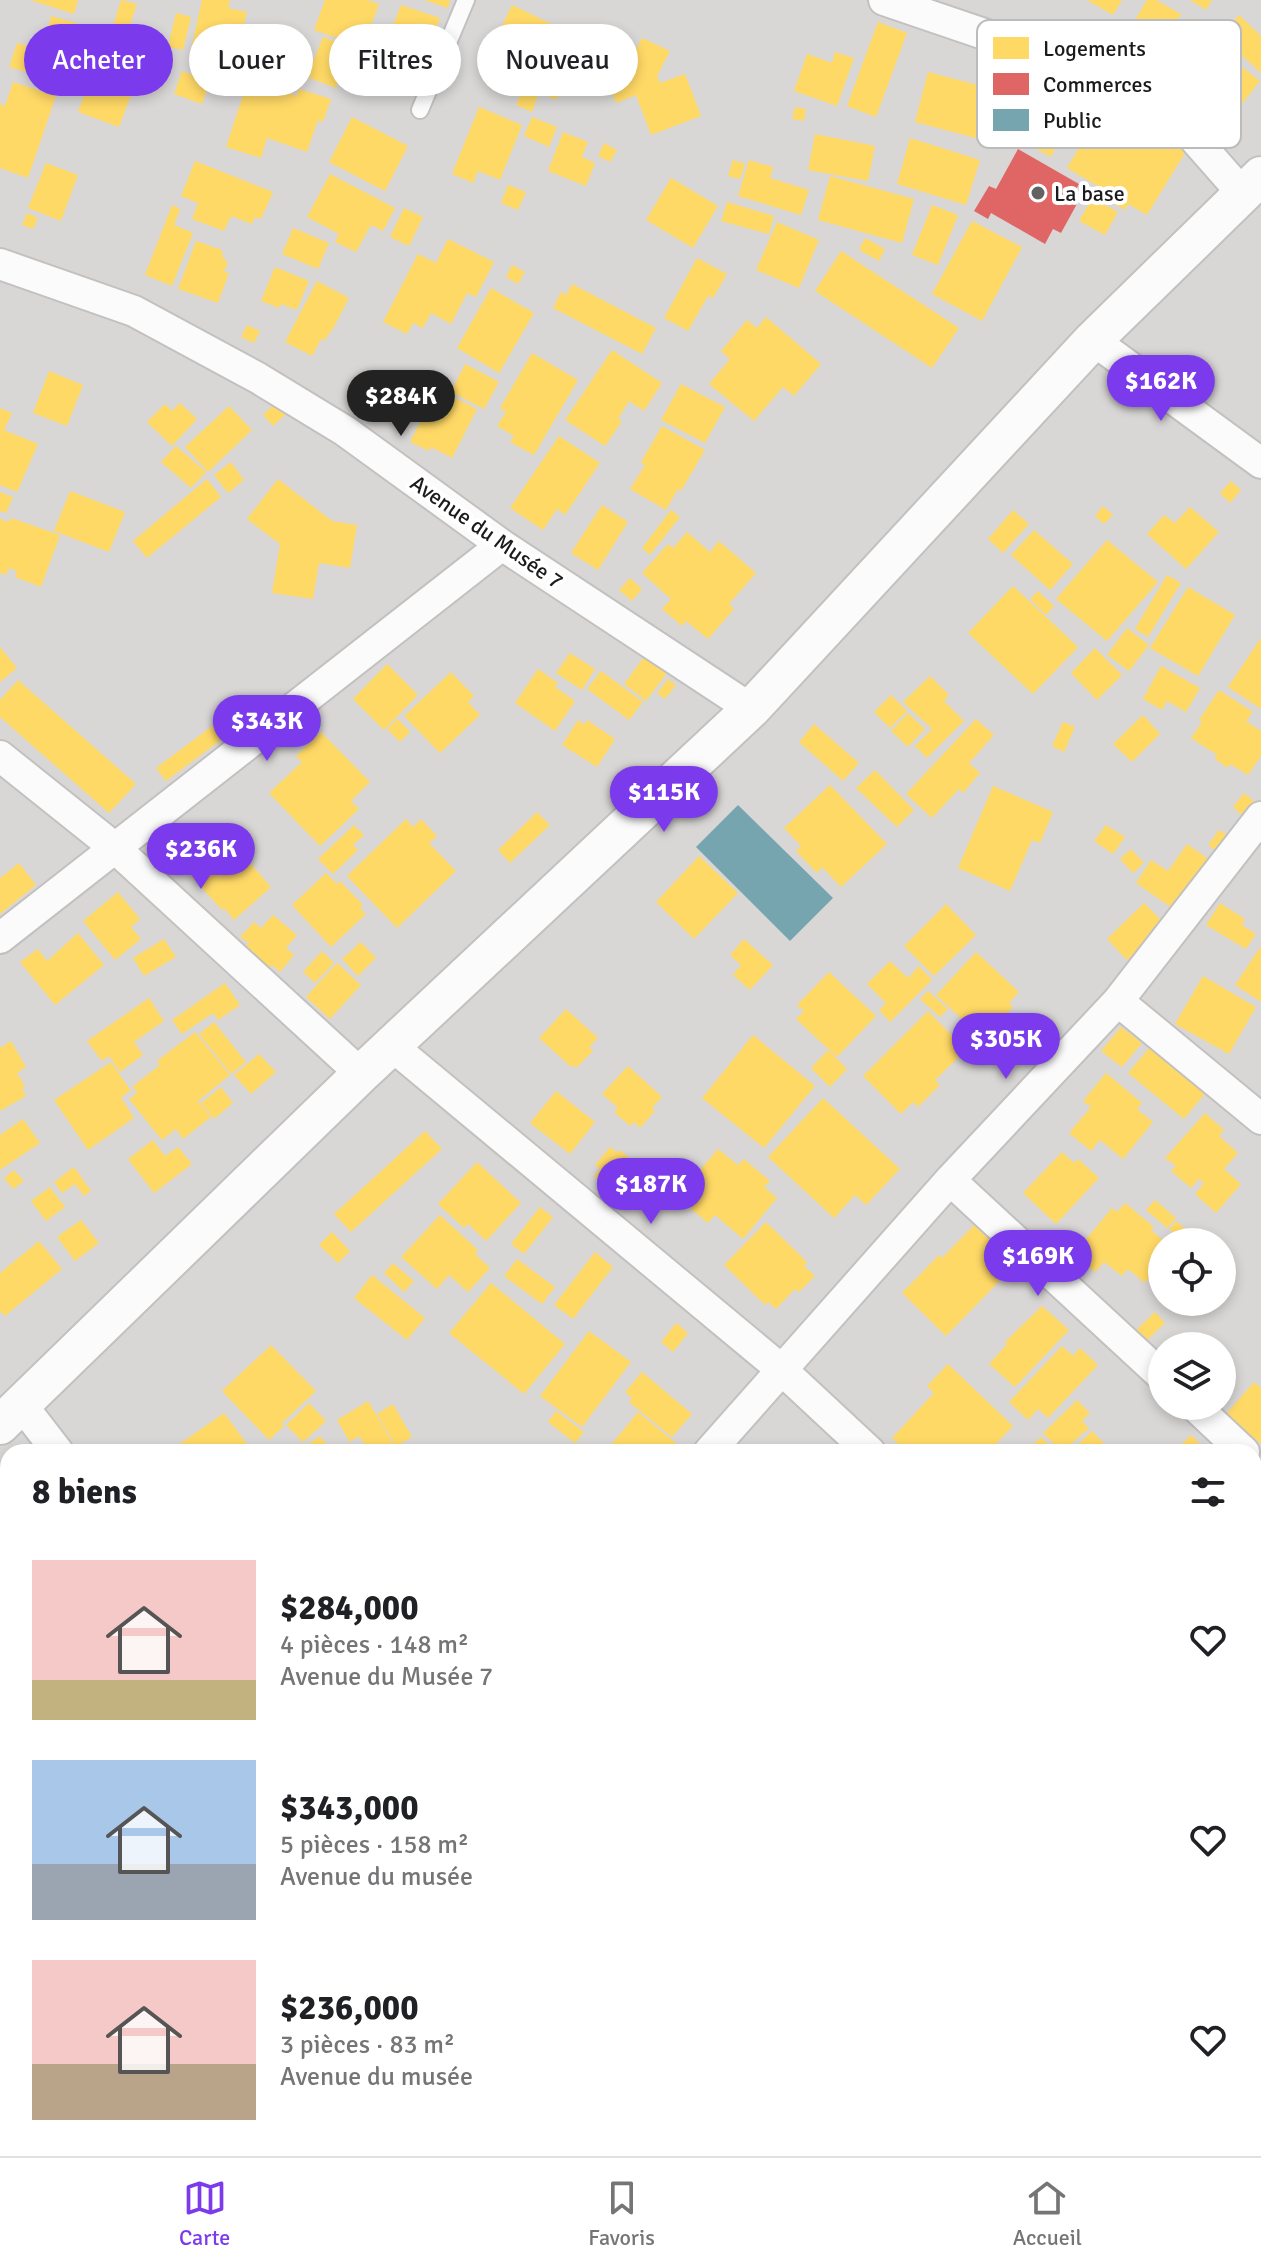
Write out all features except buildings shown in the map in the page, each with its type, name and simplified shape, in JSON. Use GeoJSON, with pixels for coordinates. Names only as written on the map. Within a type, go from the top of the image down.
{"type":"FeatureCollection","features":[{"type":"Feature","properties":{"kind":"street"},"geometry":{"type":"LineString","coordinates":[[884,0],[977,32]]}},
{"type":"Feature","properties":{"kind":"street"},"geometry":{"type":"LineString","coordinates":[[48,1444],[11,1414],[361,1074],[751,709],[1093,340],[1252,185],[1212,148]]}},
{"type":"Feature","properties":{"kind":"street","name":"Avenue du Musée 7"},"geometry":{"type":"LineString","coordinates":[[0,264],[134,311],[258,378],[345,431],[502,545],[751,709]]}},
{"type":"Feature","properties":{"kind":"street"},"geometry":{"type":"LineString","coordinates":[[1093,340],[1261,463]]}},
{"type":"Feature","properties":{"kind":"street"},"geometry":{"type":"LineString","coordinates":[[0,938],[502,545]]}},
{"type":"Feature","properties":{"kind":"street"},"geometry":{"type":"LineString","coordinates":[[0,756],[115,848],[361,1074]]}},
{"type":"Feature","properties":{"kind":"street"},"geometry":{"type":"LineString","coordinates":[[716,1444],[950,1180],[1118,1001],[1261,817]]}},
{"type":"Feature","properties":{"kind":"street"},"geometry":{"type":"LineString","coordinates":[[1118,1001],[1261,1119]]}},
{"type":"Feature","properties":{"kind":"street"},"geometry":{"type":"LineString","coordinates":[[392,1046],[782,1370],[861,1444]]}},
{"type":"Feature","properties":{"kind":"street"},"geometry":{"type":"LineString","coordinates":[[950,1180],[1148,1363]]}},
{"type":"Feature","properties":{"kind":"street"},"geometry":{"type":"LineString","coordinates":[[1210,1420],[1235,1444]]}},
{"type":"Feature","properties":{"kind":"lane"},"geometry":{"type":"LineString","coordinates":[[420,110],[466,0]]}},
{"type":"Feature","properties":{"kind":"shaded area"},"geometry":{"type":"Polygon","coordinates":[[[0,0],[1261,0],[1261,1444],[0,1444],[0,0]]]}},
{"type":"Feature","properties":{"kind":"place","name":"La base"},"geometry":{"type":"Point","coordinates":[1038,193]}}]}
